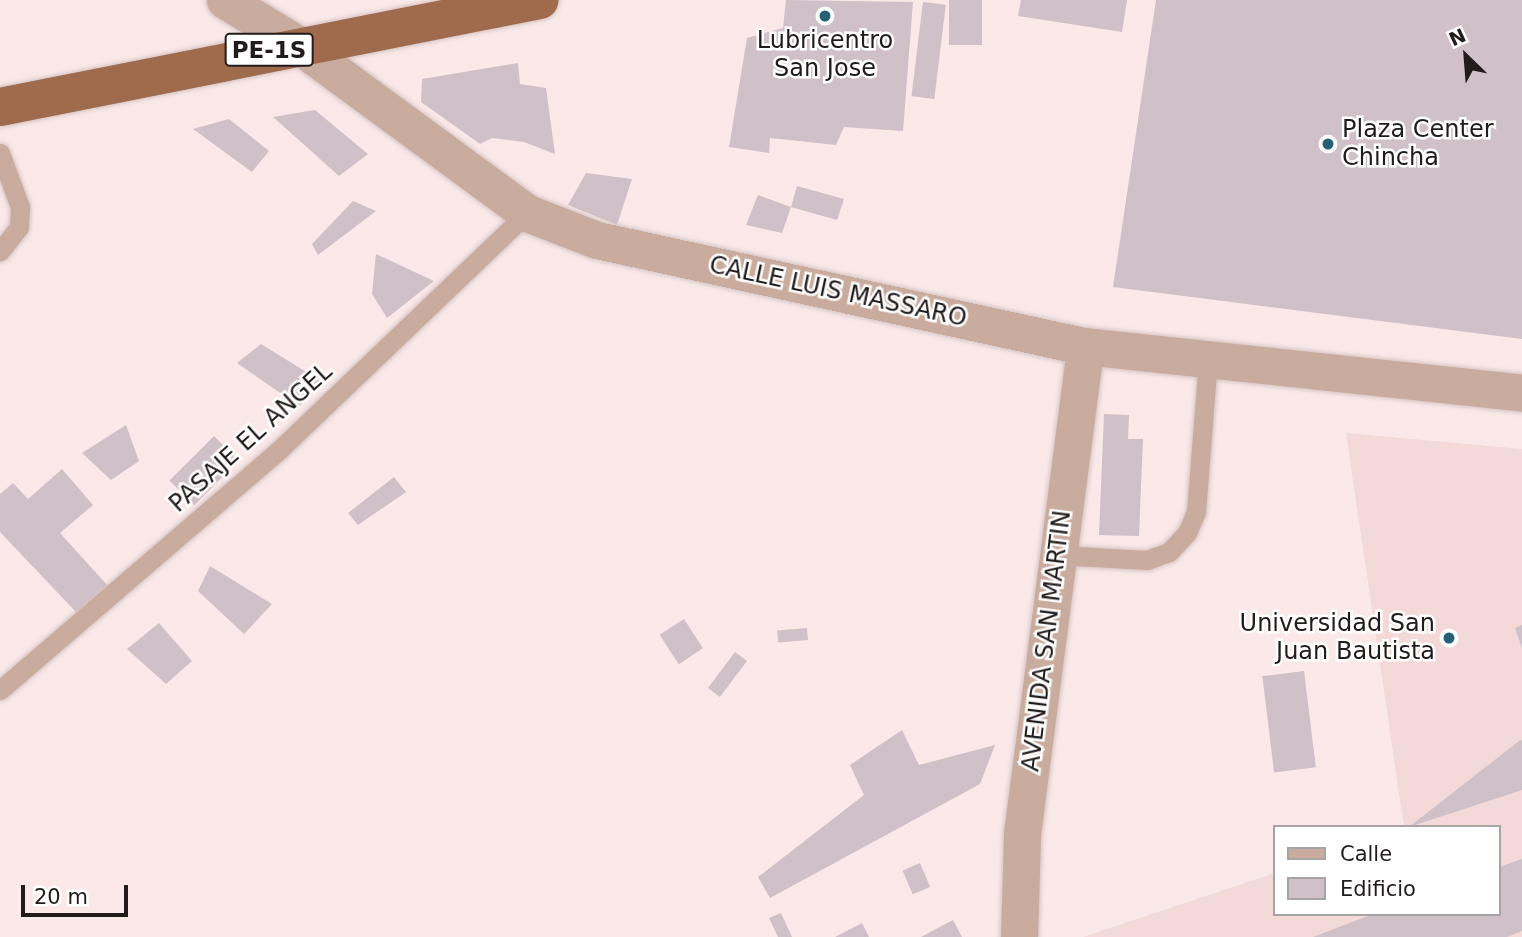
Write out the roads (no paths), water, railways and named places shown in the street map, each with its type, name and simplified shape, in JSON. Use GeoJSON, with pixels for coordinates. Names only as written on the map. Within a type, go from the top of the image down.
{"type":"FeatureCollection","features":[{"type":"Feature","properties":{"kind":"highway","name":"PE-1S"},"geometry":{"type":"LineString","coordinates":[[0,107],[297,44],[540,0]]}},
{"type":"Feature","properties":{"kind":"street","name":"CALLE LUIS MASSARO"},"geometry":{"type":"LineString","coordinates":[[225,0],[297,44],[527,213],[597,240],[1085,346],[1522,393]]}},
{"type":"Feature","properties":{"kind":"street","name":"AVENIDA SAN MARTIN"},"geometry":{"type":"LineString","coordinates":[[1019,937],[1022,834],[1085,346]]}},
{"type":"Feature","properties":{"kind":"lane"},"geometry":{"type":"LineString","coordinates":[[0,153],[20,207],[19,227],[0,251]]}},
{"type":"Feature","properties":{"kind":"lane","name":"PASAJE EL ANGEL"},"geometry":{"type":"LineString","coordinates":[[0,690],[280,449],[527,213]]}},
{"type":"Feature","properties":{"kind":"lane"},"geometry":{"type":"LineString","coordinates":[[1058,555],[1147,560],[1169,552],[1187,533],[1196,512],[1208,359]]}},
{"type":"Feature","properties":{"kind":"place","name":"Lubricentro San Jose"},"geometry":{"type":"Point","coordinates":[825,16]}},
{"type":"Feature","properties":{"kind":"place","name":"Plaza Center Chincha"},"geometry":{"type":"Point","coordinates":[1328,144]}},
{"type":"Feature","properties":{"kind":"place","name":"Universidad San Juan Bautista"},"geometry":{"type":"Point","coordinates":[1449,638]}}]}
